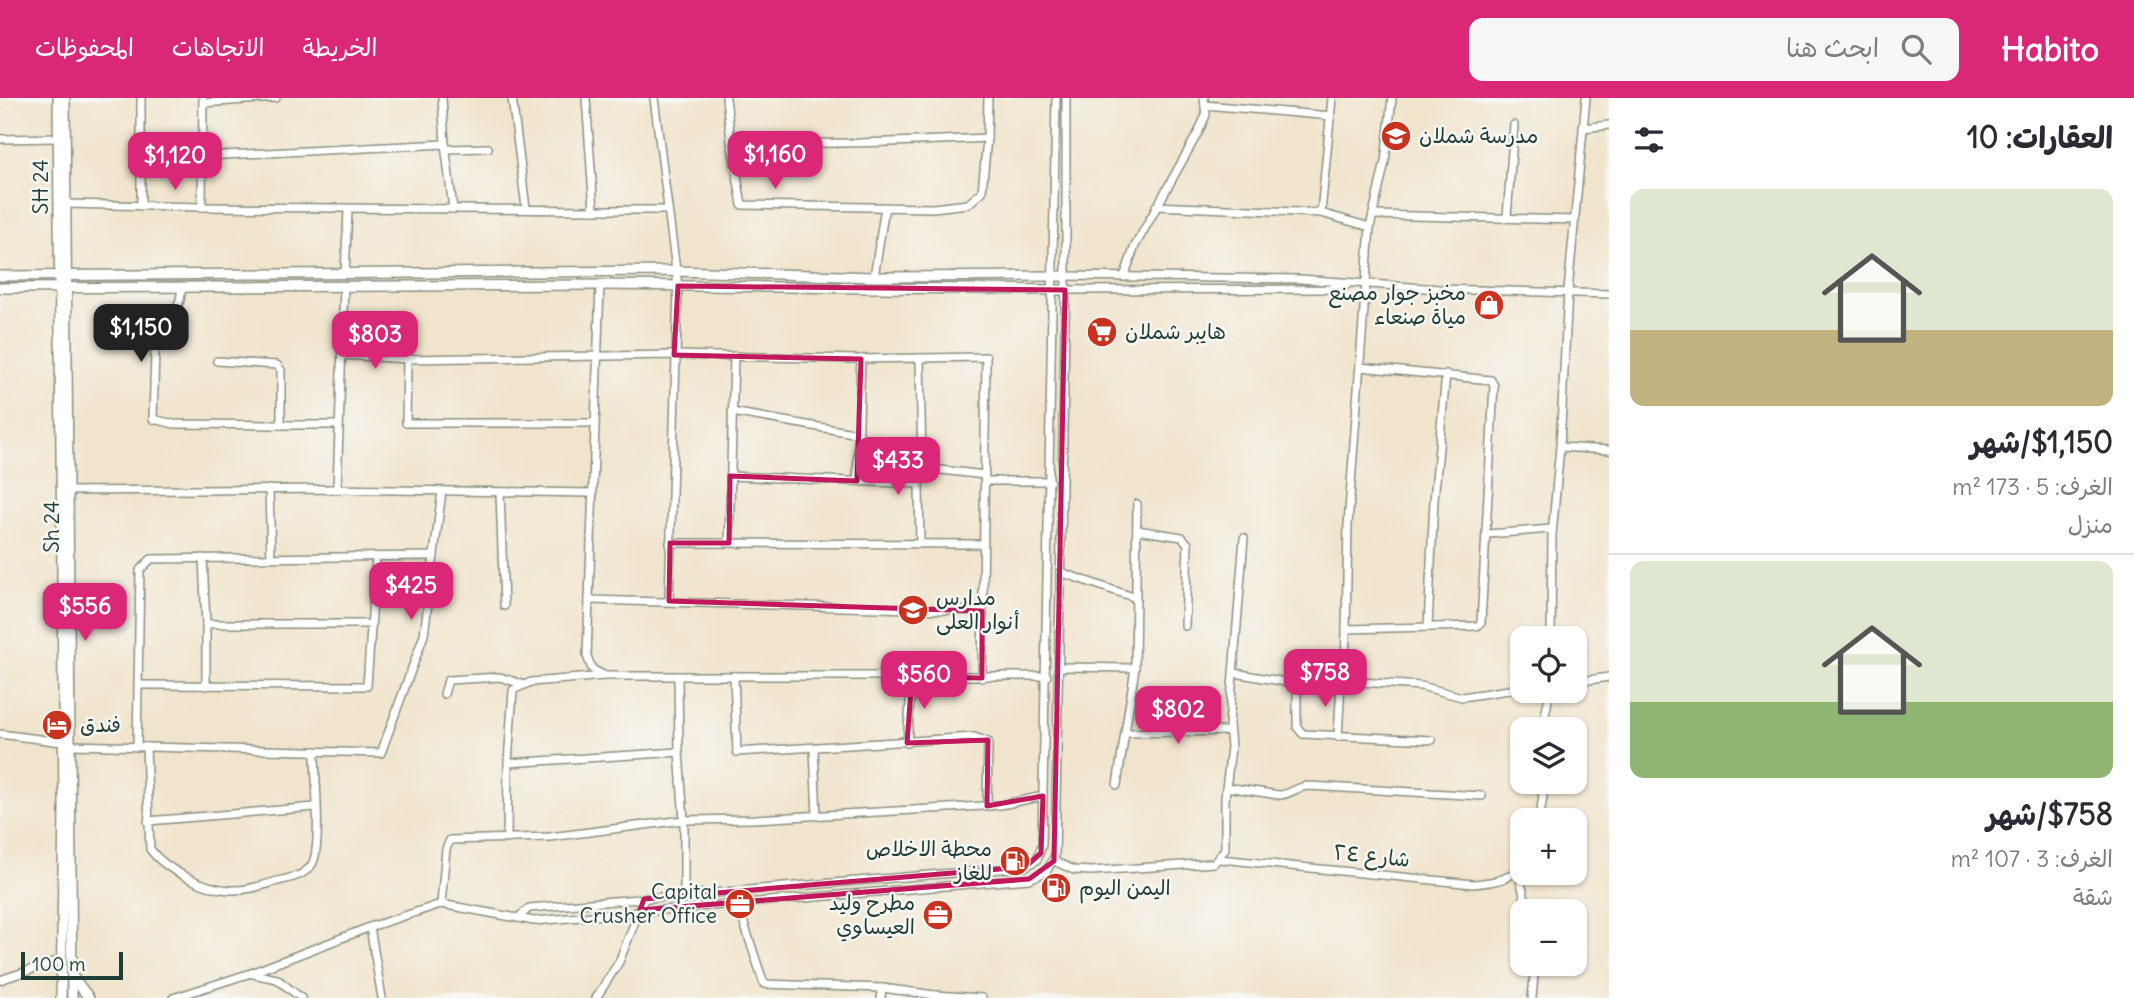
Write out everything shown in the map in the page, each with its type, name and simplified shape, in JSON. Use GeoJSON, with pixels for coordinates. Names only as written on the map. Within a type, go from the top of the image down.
{"type":"FeatureCollection","features":[{"type":"Feature","properties":{"kind":"street","name":"SH 24"},"geometry":{"type":"LineString","coordinates":[[58,98],[63,276]]}},
{"type":"Feature","properties":{"kind":"street","name":"Sh 24"},"geometry":{"type":"LineString","coordinates":[[65,98],[66,204],[63,288],[72,998]]}},
{"type":"Feature","properties":{"kind":"street"},"geometry":{"type":"LineString","coordinates":[[141,98],[141,206]]}},
{"type":"Feature","properties":{"kind":"street"},"geometry":{"type":"LineString","coordinates":[[202,207],[203,101],[276,98]]}},
{"type":"Feature","properties":{"kind":"street"},"geometry":{"type":"LineString","coordinates":[[442,98],[453,209]]}},
{"type":"Feature","properties":{"kind":"street"},"geometry":{"type":"LineString","coordinates":[[512,98],[526,208]]}},
{"type":"Feature","properties":{"kind":"street"},"geometry":{"type":"LineString","coordinates":[[586,98],[594,210]]}},
{"type":"Feature","properties":{"kind":"street"},"geometry":{"type":"LineString","coordinates":[[654,98],[678,286],[669,601]]}},
{"type":"Feature","properties":{"kind":"street"},"geometry":{"type":"LineString","coordinates":[[726,98],[742,205],[933,208],[968,204],[982,192],[988,98]]}},
{"type":"Feature","properties":{"kind":"street"},"geometry":{"type":"LineString","coordinates":[[520,916],[529,908],[1025,867],[1037,860],[1041,853],[1047,676],[1056,98]]}},
{"type":"Feature","properties":{"kind":"street"},"geometry":{"type":"LineString","coordinates":[[173,998],[251,973],[370,927],[441,904],[520,916],[534,921],[1029,879],[1046,872],[1054,861],[1066,276],[1066,98]]}},
{"type":"Feature","properties":{"kind":"street"},"geometry":{"type":"LineString","coordinates":[[1321,213],[1332,98]]}},
{"type":"Feature","properties":{"kind":"street"},"geometry":{"type":"LineString","coordinates":[[1338,737],[1346,629],[1348,525],[1370,227],[1385,162],[1392,98]]}},
{"type":"Feature","properties":{"kind":"street"},"geometry":{"type":"LineString","coordinates":[[1551,626],[1552,529],[1560,447],[1568,291],[1586,98]]}},
{"type":"Feature","properties":{"kind":"street"},"geometry":{"type":"LineString","coordinates":[[1124,277],[1135,246],[1199,131],[1206,115],[1205,102],[1331,116]]}},
{"type":"Feature","properties":{"kind":"street"},"geometry":{"type":"LineString","coordinates":[[1507,217],[1514,125]]}},
{"type":"Feature","properties":{"kind":"street"},"geometry":{"type":"LineString","coordinates":[[1583,128],[1609,125]]}},
{"type":"Feature","properties":{"kind":"street"},"geometry":{"type":"LineString","coordinates":[[0,139],[59,138]]}},
{"type":"Feature","properties":{"kind":"street"},"geometry":{"type":"LineString","coordinates":[[731,141],[880,143],[987,138]]}},
{"type":"Feature","properties":{"kind":"street"},"geometry":{"type":"LineString","coordinates":[[204,156],[445,146],[488,148]]}},
{"type":"Feature","properties":{"kind":"street"},"geometry":{"type":"LineString","coordinates":[[66,204],[348,210],[668,210]]}},
{"type":"Feature","properties":{"kind":"street"},"geometry":{"type":"LineString","coordinates":[[1156,206],[1321,213],[1370,227]]}},
{"type":"Feature","properties":{"kind":"street"},"geometry":{"type":"LineString","coordinates":[[874,277],[885,207]]}},
{"type":"Feature","properties":{"kind":"street"},"geometry":{"type":"LineString","coordinates":[[345,274],[348,210]]}},
{"type":"Feature","properties":{"kind":"street"},"geometry":{"type":"LineString","coordinates":[[1373,215],[1575,220]]}},
{"type":"Feature","properties":{"kind":"street"},"geometry":{"type":"LineString","coordinates":[[0,276],[676,271],[874,277],[1066,276],[1332,280],[1347,285],[1366,286],[1609,294]]}},
{"type":"Feature","properties":{"kind":"street"},"geometry":{"type":"LineString","coordinates":[[0,288],[600,285],[1065,290],[1331,289],[1347,285]]}},
{"type":"Feature","properties":{"kind":"street"},"geometry":{"type":"LineString","coordinates":[[600,285],[587,656],[592,669],[605,676]]}},
{"type":"Feature","properties":{"kind":"street"},"geometry":{"type":"LineString","coordinates":[[337,489],[344,355],[344,286]]}},
{"type":"Feature","properties":{"kind":"street"},"geometry":{"type":"LineString","coordinates":[[182,288],[177,307],[155,352],[153,419],[174,424],[339,425]]}},
{"type":"Feature","properties":{"kind":"street"},"geometry":{"type":"LineString","coordinates":[[344,355],[407,359],[674,355],[861,359],[986,357],[982,678]]}},
{"type":"Feature","properties":{"kind":"street"},"geometry":{"type":"LineString","coordinates":[[729,543],[734,356]]}},
{"type":"Feature","properties":{"kind":"street"},"geometry":{"type":"LineString","coordinates":[[920,358],[920,544]]}},
{"type":"Feature","properties":{"kind":"street"},"geometry":{"type":"LineString","coordinates":[[407,359],[406,423],[594,423]]}},
{"type":"Feature","properties":{"kind":"street"},"geometry":{"type":"LineString","coordinates":[[857,481],[861,359]]}},
{"type":"Feature","properties":{"kind":"street"},"geometry":{"type":"LineString","coordinates":[[217,361],[277,365],[281,370],[281,425]]}},
{"type":"Feature","properties":{"kind":"street"},"geometry":{"type":"LineString","coordinates":[[1346,629],[1477,626],[1481,623],[1488,534],[1494,386],[1485,378],[1360,367]]}},
{"type":"Feature","properties":{"kind":"street"},"geometry":{"type":"LineString","coordinates":[[1428,627],[1434,500],[1446,374]]}},
{"type":"Feature","properties":{"kind":"street"},"geometry":{"type":"LineString","coordinates":[[732,412],[859,434]]}},
{"type":"Feature","properties":{"kind":"street"},"geometry":{"type":"LineString","coordinates":[[1560,447],[1609,450]]}},
{"type":"Feature","properties":{"kind":"street"},"geometry":{"type":"LineString","coordinates":[[858,454],[886,469],[891,465],[922,467],[985,478],[1050,481]]}},
{"type":"Feature","properties":{"kind":"street"},"geometry":{"type":"LineString","coordinates":[[730,476],[919,484]]}},
{"type":"Feature","properties":{"kind":"street"},"geometry":{"type":"LineString","coordinates":[[269,489],[271,557]]}},
{"type":"Feature","properties":{"kind":"street"},"geometry":{"type":"LineString","coordinates":[[65,491],[337,489],[591,493]]}},
{"type":"Feature","properties":{"kind":"street"},"geometry":{"type":"LineString","coordinates":[[0,734],[67,743],[141,747],[381,753],[424,635],[442,491]]}},
{"type":"Feature","properties":{"kind":"street"},"geometry":{"type":"LineString","coordinates":[[500,492],[504,606]]}},
{"type":"Feature","properties":{"kind":"street"},"geometry":{"type":"LineString","coordinates":[[1118,785],[1135,668],[1137,504]]}},
{"type":"Feature","properties":{"kind":"street"},"geometry":{"type":"LineString","coordinates":[[1488,534],[1552,529]]}},
{"type":"Feature","properties":{"kind":"street"},"geometry":{"type":"LineString","coordinates":[[1136,530],[1182,537],[1188,544],[1185,626]]}},
{"type":"Feature","properties":{"kind":"street"},"geometry":{"type":"LineString","coordinates":[[1220,859],[1225,849],[1226,787],[1231,747],[1229,731],[1244,538]]}},
{"type":"Feature","properties":{"kind":"street"},"geometry":{"type":"LineString","coordinates":[[670,543],[983,544]]}},
{"type":"Feature","properties":{"kind":"street"},"geometry":{"type":"LineString","coordinates":[[315,751],[314,860],[308,870],[294,877],[240,889],[207,885],[156,858],[150,849],[141,747],[140,570],[151,559],[434,556]]}},
{"type":"Feature","properties":{"kind":"street"},"geometry":{"type":"LineString","coordinates":[[141,685],[367,686],[376,557]]}},
{"type":"Feature","properties":{"kind":"street"},"geometry":{"type":"LineString","coordinates":[[203,558],[206,687]]}},
{"type":"Feature","properties":{"kind":"street"},"geometry":{"type":"LineString","coordinates":[[1060,572],[1136,598]]}},
{"type":"Feature","properties":{"kind":"street"},"geometry":{"type":"LineString","coordinates":[[589,600],[982,611]]}},
{"type":"Feature","properties":{"kind":"street"},"geometry":{"type":"LineString","coordinates":[[206,624],[371,624]]}},
{"type":"Feature","properties":{"kind":"street"},"geometry":{"type":"LineString","coordinates":[[1059,667],[1135,668]]}},
{"type":"Feature","properties":{"kind":"street"},"geometry":{"type":"LineString","coordinates":[[1235,673],[1297,684],[1343,682],[1421,686],[1475,697],[1510,690]]}},
{"type":"Feature","properties":{"kind":"street"},"geometry":{"type":"LineString","coordinates":[[444,694],[448,680],[500,677],[522,684],[605,676],[1047,676]]}},
{"type":"Feature","properties":{"kind":"street"},"geometry":{"type":"LineString","coordinates":[[678,676],[684,896]]}},
{"type":"Feature","properties":{"kind":"street"},"geometry":{"type":"LineString","coordinates":[[734,676],[737,752],[974,737],[986,739],[987,806]]}},
{"type":"Feature","properties":{"kind":"street"},"geometry":{"type":"LineString","coordinates":[[907,743],[912,677]]}},
{"type":"Feature","properties":{"kind":"street"},"geometry":{"type":"LineString","coordinates":[[1587,680],[1609,677]]}},
{"type":"Feature","properties":{"kind":"street"},"geometry":{"type":"LineString","coordinates":[[507,839],[513,690],[522,684]]}},
{"type":"Feature","properties":{"kind":"street"},"geometry":{"type":"LineString","coordinates":[[1297,684],[1298,730],[1303,734],[1433,740]]}},
{"type":"Feature","properties":{"kind":"street"},"geometry":{"type":"LineString","coordinates":[[1126,733],[1229,731]]}},
{"type":"Feature","properties":{"kind":"street","name":"Sh 24"},"geometry":{"type":"LineString","coordinates":[[61,998],[67,743]]}},
{"type":"Feature","properties":{"kind":"street"},"geometry":{"type":"LineString","coordinates":[[814,749],[817,816]]}},
{"type":"Feature","properties":{"kind":"street"},"geometry":{"type":"LineString","coordinates":[[508,763],[679,752]]}},
{"type":"Feature","properties":{"kind":"street"},"geometry":{"type":"LineString","coordinates":[[1226,787],[1279,795],[1285,795],[1299,786],[1309,786],[1482,796]]}},
{"type":"Feature","properties":{"kind":"street"},"geometry":{"type":"LineString","coordinates":[[441,904],[446,849],[450,840],[550,837],[684,820],[817,816],[987,806],[1043,796]]}},
{"type":"Feature","properties":{"kind":"street"},"geometry":{"type":"LineString","coordinates":[[148,821],[315,807]]}},
{"type":"Feature","properties":{"kind":"street","name":"شارع ٢٤"},"geometry":{"type":"LineString","coordinates":[[1054,861],[1074,870],[1091,871],[1214,863],[1220,859],[1474,884],[1499,881],[1510,874]]}},
{"type":"Feature","properties":{"kind":"street"},"geometry":{"type":"LineString","coordinates":[[596,998],[619,962],[644,898]]}},
{"type":"Feature","properties":{"kind":"street"},"geometry":{"type":"LineString","coordinates":[[737,902],[764,984],[882,988],[935,996],[982,998]]}},
{"type":"Feature","properties":{"kind":"street"},"geometry":{"type":"LineString","coordinates":[[370,927],[382,998]]}},
{"type":"Feature","properties":{"kind":"street"},"geometry":{"type":"LineString","coordinates":[[0,980],[60,960]]}},
{"type":"Feature","properties":{"kind":"street"},"geometry":{"type":"LineString","coordinates":[[72,972],[89,998]]}},
{"type":"Feature","properties":{"kind":"street"},"geometry":{"type":"LineString","coordinates":[[251,973],[277,979],[301,998]]}},
{"type":"Feature","properties":{"kind":"street"},"geometry":{"type":"LineString","coordinates":[[1532,998],[1534,976]]}},
{"type":"Feature","properties":{"kind":"street"},"geometry":{"type":"LineString","coordinates":[[881,998],[882,988]]}},
{"type":"Feature","properties":{"kind":"highlighted area"},"geometry":{"type":"Polygon","coordinates":[[[678,286],[1065,290],[1054,861],[1029,879],[640,910],[644,899],[1025,867],[1041,853],[1043,796],[987,806],[988,740],[907,743],[912,677],[982,678],[982,611],[669,601],[670,543],[729,543],[730,476],[857,481],[861,359],[674,355],[678,286]]]}},
{"type":"Feature","properties":{"kind":"place","name":"مدرسة شملان"},"geometry":{"type":"Point","coordinates":[1396,136]}},
{"type":"Feature","properties":{"kind":"place","name":"مخبز جوار مصنع مياة صنعاء"},"geometry":{"type":"Point","coordinates":[1489,305]}},
{"type":"Feature","properties":{"kind":"place","name":"هايبر شملان"},"geometry":{"type":"Point","coordinates":[1102,332]}},
{"type":"Feature","properties":{"kind":"place","name":"مدارس أنوار العلى"},"geometry":{"type":"Point","coordinates":[913,610]}},
{"type":"Feature","properties":{"kind":"place","name":"فندق"},"geometry":{"type":"Point","coordinates":[57,725]}},
{"type":"Feature","properties":{"kind":"place","name":"محطة الاخلاص للغاز"},"geometry":{"type":"Point","coordinates":[1015,861]}},
{"type":"Feature","properties":{"kind":"place","name":"اليمن اليوم"},"geometry":{"type":"Point","coordinates":[1056,888]}},
{"type":"Feature","properties":{"kind":"place","name":"Capital Crusher Office"},"geometry":{"type":"Point","coordinates":[740,904]}},
{"type":"Feature","properties":{"kind":"place","name":"مطرح وليد العيساوي"},"geometry":{"type":"Point","coordinates":[938,915]}}]}
